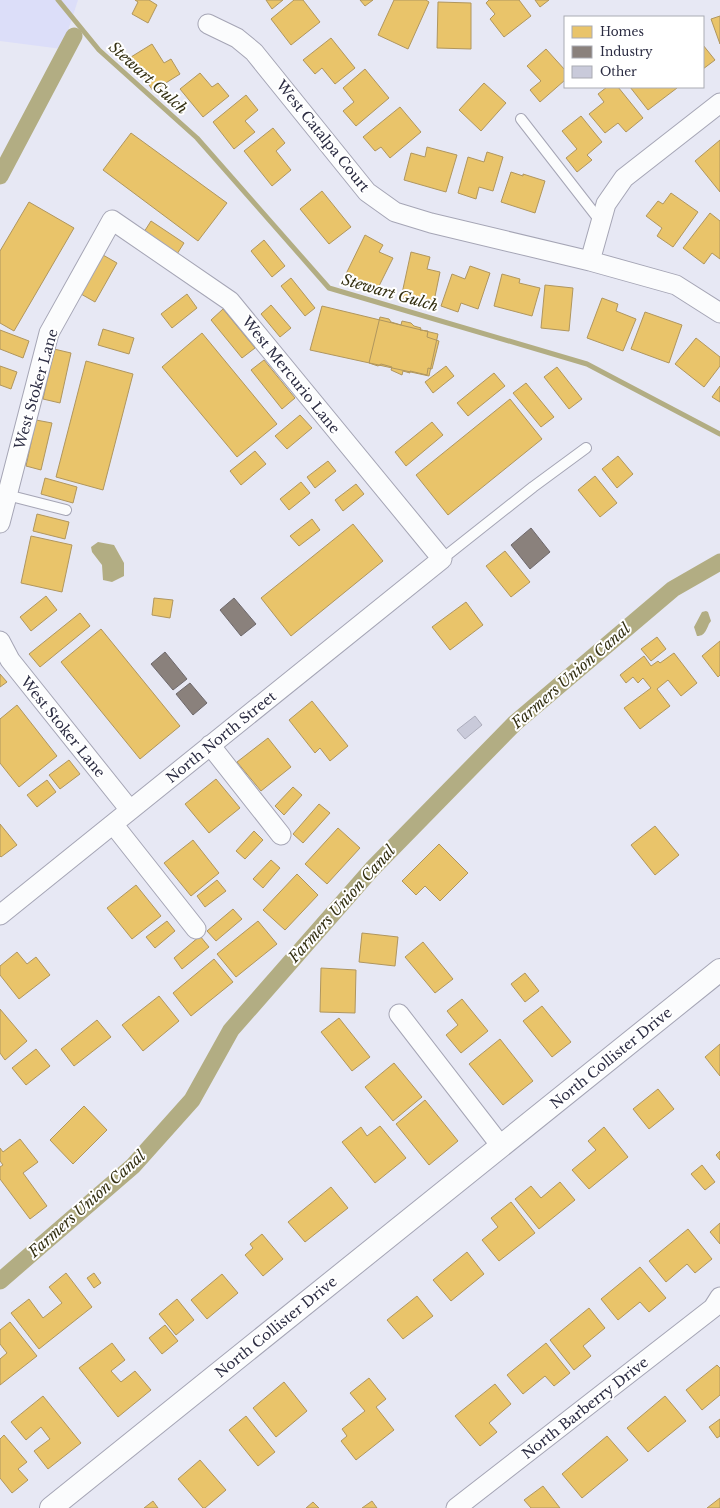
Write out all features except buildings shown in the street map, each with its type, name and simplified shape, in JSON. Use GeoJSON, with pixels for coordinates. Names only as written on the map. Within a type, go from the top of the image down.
{"type":"FeatureCollection","features":[{"type":"Feature","properties":{"kind":"street","name":"West Catalpa Court"},"geometry":{"type":"LineString","coordinates":[[208,24],[237,38],[254,52],[367,192],[396,212],[431,223],[590,261],[676,285],[720,314]]}},
{"type":"Feature","properties":{"kind":"street"},"geometry":{"type":"LineString","coordinates":[[590,261],[606,204],[624,178],[720,102]]}},
{"type":"Feature","properties":{"kind":"street","name":"West Stoker Lane"},"geometry":{"type":"LineString","coordinates":[[0,523],[49,333],[112,220]]}},
{"type":"Feature","properties":{"kind":"street","name":"West Mercurio Lane"},"geometry":{"type":"LineString","coordinates":[[112,220],[230,301],[442,559]]}},
{"type":"Feature","properties":{"kind":"street","name":"North North Street"},"geometry":{"type":"LineString","coordinates":[[0,915],[442,559]]}},
{"type":"Feature","properties":{"kind":"street","name":"West Stoker Lane"},"geometry":{"type":"LineString","coordinates":[[0,641],[10,660],[130,810]]}},
{"type":"Feature","properties":{"kind":"street"},"geometry":{"type":"LineString","coordinates":[[210,746],[281,835]]}},
{"type":"Feature","properties":{"kind":"street"},"geometry":{"type":"LineString","coordinates":[[113,824],[196,929]]}},
{"type":"Feature","properties":{"kind":"street","name":"North Collister Drive"},"geometry":{"type":"LineString","coordinates":[[51,1508],[720,970]]}},
{"type":"Feature","properties":{"kind":"street"},"geometry":{"type":"LineString","coordinates":[[399,1014],[501,1146]]}},
{"type":"Feature","properties":{"kind":"street","name":"North Barberry Drive"},"geometry":{"type":"LineString","coordinates":[[456,1508],[718,1307]]}},
{"type":"Feature","properties":{"kind":"lane"},"geometry":{"type":"LineString","coordinates":[[521,119],[601,222]]}},
{"type":"Feature","properties":{"kind":"lane"},"geometry":{"type":"LineString","coordinates":[[442,559],[533,487],[586,448]]}},
{"type":"Feature","properties":{"kind":"lane"},"geometry":{"type":"LineString","coordinates":[[7,496],[66,510]]}},
{"type":"Feature","properties":{"kind":"shaded area"},"geometry":{"type":"Polygon","coordinates":[[[0,0],[78,0],[62,49],[0,41],[0,0]]]}},
{"type":"Feature","properties":{"kind":"shaded area"},"geometry":{"type":"Polygon","coordinates":[[[98,542],[114,545],[124,563],[124,576],[112,582],[103,580],[102,565],[92,552],[91,547],[98,542]]]}},
{"type":"Feature","properties":{"kind":"shaded area"},"geometry":{"type":"Polygon","coordinates":[[[702,612],[708,612],[711,621],[705,633],[697,636],[694,627],[702,612]]]}},
{"type":"Feature","properties":{"kind":"waterway","name":"Stewart Gulch"},"geometry":{"type":"LineString","coordinates":[[58,0],[99,50],[197,138],[329,288],[587,364],[720,434]]}},
{"type":"Feature","properties":{"kind":"waterway"},"geometry":{"type":"LineString","coordinates":[[0,176],[74,36]]}},
{"type":"Feature","properties":{"kind":"waterway","name":"Farmers Union Canal"},"geometry":{"type":"LineString","coordinates":[[0,1281],[133,1166],[192,1100],[231,1030],[372,869],[515,723],[673,589],[720,562]]}}]}
